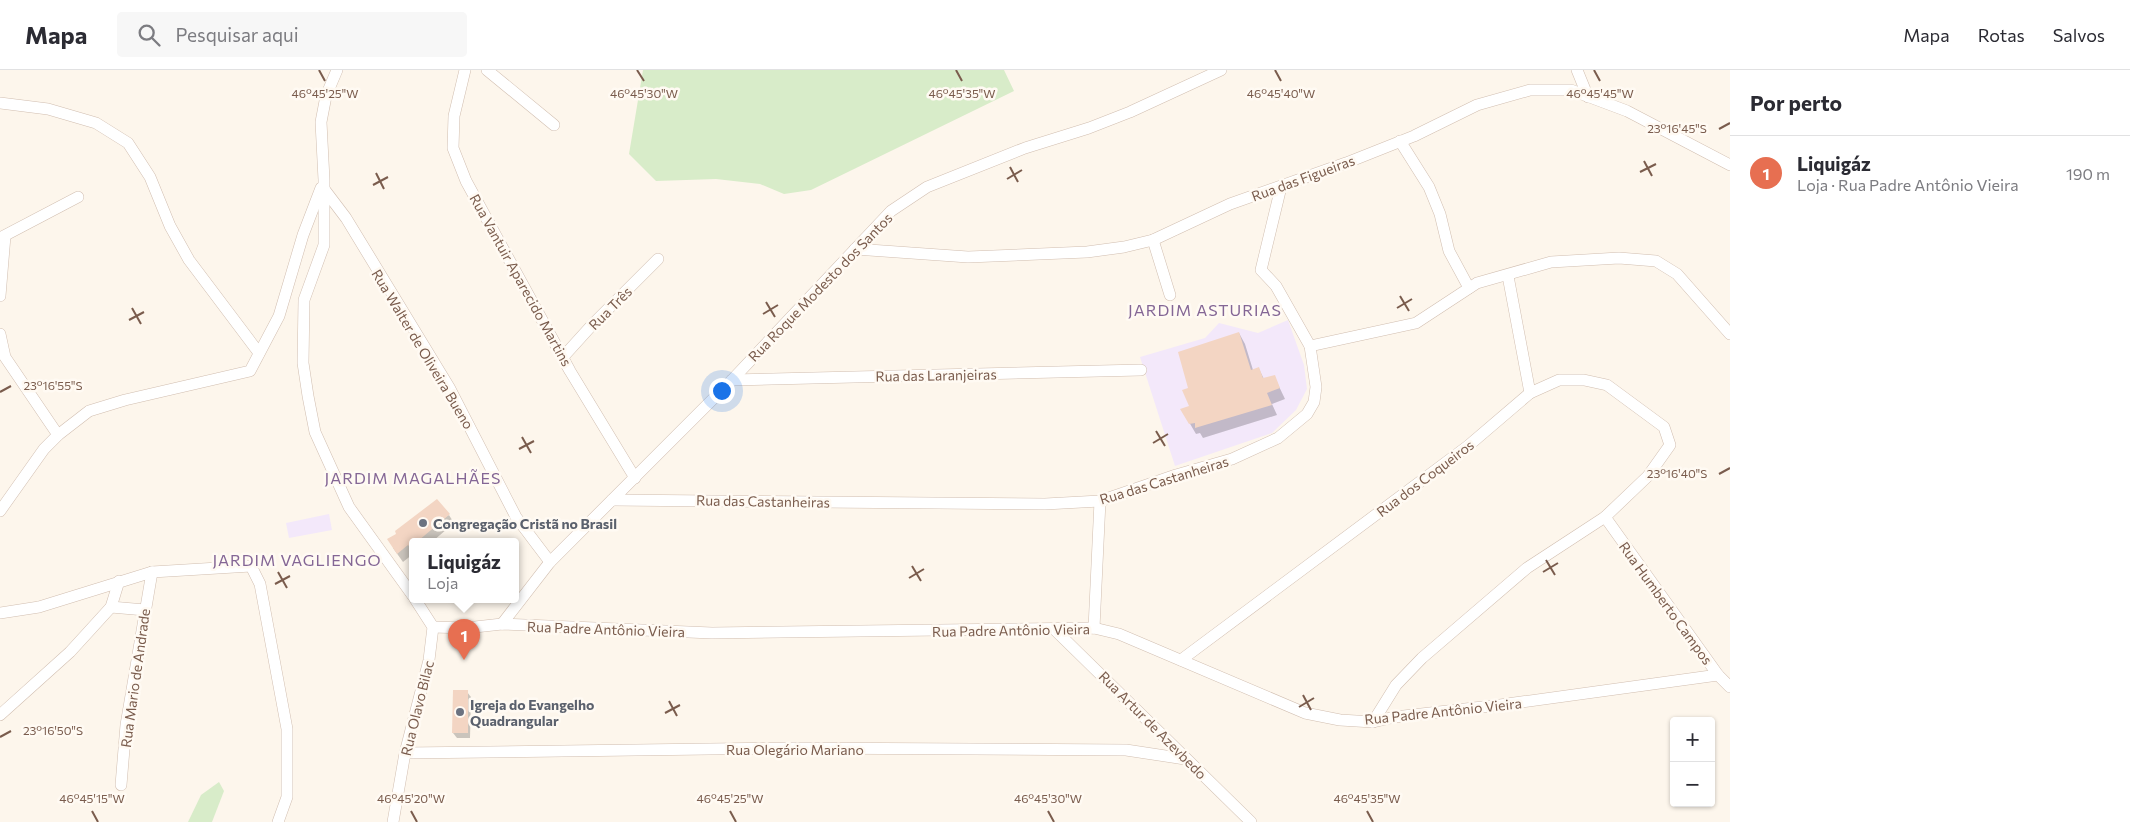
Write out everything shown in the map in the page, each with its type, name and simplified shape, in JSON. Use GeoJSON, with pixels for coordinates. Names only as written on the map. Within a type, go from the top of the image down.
{"type":"FeatureCollection","features":[{"type":"Feature","properties":{"kind":"street"},"geometry":{"type":"LineString","coordinates":[[338,70],[326,96],[321,122],[324,245],[304,300],[303,363],[315,432],[349,507],[409,591]]}},
{"type":"Feature","properties":{"kind":"street","name":"Rua Vantuir Aparecido Martins"},"geometry":{"type":"LineString","coordinates":[[465,70],[454,116],[453,148],[466,181],[563,357],[635,478]]}},
{"type":"Feature","properties":{"kind":"street"},"geometry":{"type":"LineString","coordinates":[[487,70],[554,125]]}},
{"type":"Feature","properties":{"kind":"street","name":"Rua Roque Modesto dos Santos"},"geometry":{"type":"LineString","coordinates":[[519,602],[550,562],[732,380],[891,212],[927,187],[1025,148],[1114,118],[1221,70]]}},
{"type":"Feature","properties":{"kind":"street"},"geometry":{"type":"LineString","coordinates":[[1577,70],[1588,96]]}},
{"type":"Feature","properties":{"kind":"street","name":"Rua das Figueiras"},"geometry":{"type":"LineString","coordinates":[[855,249],[968,257],[1087,252],[1124,247],[1152,240],[1230,204],[1281,187],[1400,141],[1477,105],[1530,90],[1571,90],[1588,96],[1628,111],[1730,165]]}},
{"type":"Feature","properties":{"kind":"street"},"geometry":{"type":"LineString","coordinates":[[0,103],[48,109],[96,123],[128,144],[150,177],[170,226],[189,260],[259,353]]}},
{"type":"Feature","properties":{"kind":"street"},"geometry":{"type":"LineString","coordinates":[[1400,141],[1429,187],[1440,214],[1448,251],[1469,288]]}},
{"type":"Feature","properties":{"kind":"street"},"geometry":{"type":"LineString","coordinates":[[0,511],[44,449],[58,435],[89,411],[126,400],[250,371],[278,316],[303,235],[324,184]]}},
{"type":"Feature","properties":{"kind":"street","name":"Rua Walter de Oliveira Bueno"},"geometry":{"type":"LineString","coordinates":[[324,184],[449,387],[516,517],[550,562]]}},
{"type":"Feature","properties":{"kind":"street","name":"Rua das Castanheiras"},"geometry":{"type":"LineString","coordinates":[[612,500],[1045,504],[1100,502],[1176,475],[1232,459],[1278,438],[1307,414],[1314,402],[1316,387],[1310,346],[1276,286],[1261,270],[1281,187]]}},
{"type":"Feature","properties":{"kind":"street"},"geometry":{"type":"LineString","coordinates":[[0,296],[2,236],[78,197]]}},
{"type":"Feature","properties":{"kind":"street"},"geometry":{"type":"LineString","coordinates":[[1152,240],[1170,295]]}},
{"type":"Feature","properties":{"kind":"street"},"geometry":{"type":"LineString","coordinates":[[1310,346],[1416,323],[1477,283],[1508,276],[1551,262],[1619,258],[1656,261],[1677,274],[1730,334]]}},
{"type":"Feature","properties":{"kind":"street","name":"Rua Três"},"geometry":{"type":"LineString","coordinates":[[563,357],[592,325],[658,260]]}},
{"type":"Feature","properties":{"kind":"street"},"geometry":{"type":"LineString","coordinates":[[1508,276],[1530,393]]}},
{"type":"Feature","properties":{"kind":"street"},"geometry":{"type":"LineString","coordinates":[[0,334],[5,357],[58,435]]}},
{"type":"Feature","properties":{"kind":"street","name":"Rua das Laranjeiras"},"geometry":{"type":"LineString","coordinates":[[732,380],[1141,370]]}},
{"type":"Feature","properties":{"kind":"street","name":"Rua dos Coqueiros"},"geometry":{"type":"LineString","coordinates":[[1181,660],[1468,446],[1515,408],[1530,393],[1560,380],[1584,380],[1607,385],[1664,427],[1670,445],[1648,476],[1605,517]]}},
{"type":"Feature","properties":{"kind":"street"},"geometry":{"type":"LineString","coordinates":[[1094,628],[1100,502]]}},
{"type":"Feature","properties":{"kind":"street"},"geometry":{"type":"LineString","coordinates":[[1373,722],[1396,685],[1422,658],[1528,568],[1605,517]]}},
{"type":"Feature","properties":{"kind":"street","name":"Rua Humberto Campos"},"geometry":{"type":"LineString","coordinates":[[1605,517],[1718,675],[1730,687]]}},
{"type":"Feature","properties":{"kind":"street"},"geometry":{"type":"LineString","coordinates":[[0,612],[39,607],[152,572],[251,566],[260,584],[287,728],[287,797],[278,822]]}},
{"type":"Feature","properties":{"kind":"street","name":"Rua Mario de Andrade"},"geometry":{"type":"LineString","coordinates":[[121,785],[126,725],[152,572]]}},
{"type":"Feature","properties":{"kind":"street"},"geometry":{"type":"LineString","coordinates":[[0,715],[70,652],[111,607],[119,581]]}},
{"type":"Feature","properties":{"kind":"street"},"geometry":{"type":"LineString","coordinates":[[417,603],[433,627]]}},
{"type":"Feature","properties":{"kind":"street","name":"Rua Roque Modesto dos Santos"},"geometry":{"type":"LineString","coordinates":[[502,624],[518,603]]}},
{"type":"Feature","properties":{"kind":"street"},"geometry":{"type":"LineString","coordinates":[[111,607],[145,610]]}},
{"type":"Feature","properties":{"kind":"street","name":"Rua Padre Antônio Vieira"},"geometry":{"type":"LineString","coordinates":[[433,627],[466,628],[502,624],[712,633],[1094,628],[1119,634],[1305,713],[1340,720],[1373,722],[1395,717],[1500,705],[1718,675]]}},
{"type":"Feature","properties":{"kind":"street","name":"Rua Olavo Bilac"},"geometry":{"type":"LineString","coordinates":[[393,822],[405,753],[429,660],[433,627]]}},
{"type":"Feature","properties":{"kind":"street","name":"Rua Artur de Azevbedo"},"geometry":{"type":"LineString","coordinates":[[1054,629],[1185,759],[1252,822]]}},
{"type":"Feature","properties":{"kind":"street","name":"Rua Olegário Mariano"},"geometry":{"type":"LineString","coordinates":[[405,753],[793,748],[1126,750],[1185,759]]}},
{"type":"Feature","properties":{"kind":"shaded area"},"geometry":{"type":"Polygon","coordinates":[[[1288,320],[1304,365],[1307,389],[1296,410],[1272,433],[1175,466],[1140,357],[1205,338],[1219,323],[1258,333],[1288,320]]]}},
{"type":"Feature","properties":{"kind":"shaded area"},"geometry":{"type":"Polygon","coordinates":[[[329,514],[332,530],[289,538],[286,523],[329,514]]]}},
{"type":"Feature","properties":{"kind":"green space"},"geometry":{"type":"Polygon","coordinates":[[[643,70],[1004,70],[1014,91],[811,190],[784,194],[760,184],[716,179],[656,181],[629,154],[643,70]]]}},
{"type":"Feature","properties":{"kind":"green space"},"geometry":{"type":"Polygon","coordinates":[[[219,782],[224,791],[212,822],[188,822],[201,795],[219,782]]]}},
{"type":"Feature","properties":{"kind":"building"},"geometry":{"type":"Polygon","coordinates":[[[1239,332],[1251,370],[1259,367],[1263,378],[1275,375],[1280,388],[1267,393],[1272,405],[1195,428],[1195,423],[1189,424],[1180,409],[1189,406],[1182,390],[1188,388],[1178,352],[1239,332]]]}},
{"type":"Feature","properties":{"kind":"building","name":"Congregação Cristã no Brasil"},"geometry":{"type":"Polygon","coordinates":[[[437,499],[450,514],[422,538],[409,538],[409,546],[397,554],[387,539],[396,534],[395,531],[437,499]]]}},
{"type":"Feature","properties":{"kind":"building","name":"Igreja do Evangelho Quadrangular"},"geometry":{"type":"Polygon","coordinates":[[[453,690],[468,690],[468,733],[452,733],[453,690]]]}},
{"type":"Feature","properties":{"kind":"place","name":"Congregação Cristã no Brasil"},"geometry":{"type":"Point","coordinates":[423,523]}},
{"type":"Feature","properties":{"kind":"place","name":"Liquigáz"},"geometry":{"type":"Point","coordinates":[464,660]}},
{"type":"Feature","properties":{"kind":"place","name":"Igreja do Evangelho Quadrangular"},"geometry":{"type":"Point","coordinates":[460,712]}},
{"type":"Feature","properties":{"kind":"district","name":"JARDIM ASTURIAS"},"geometry":{"type":"Point","coordinates":[1205,309]}},
{"type":"Feature","properties":{"kind":"district","name":"JARDIM MAGALHÃES"},"geometry":{"type":"Point","coordinates":[413,477]}},
{"type":"Feature","properties":{"kind":"district","name":"JARDIM VAGLIENGO"},"geometry":{"type":"Point","coordinates":[297,559]}}]}
